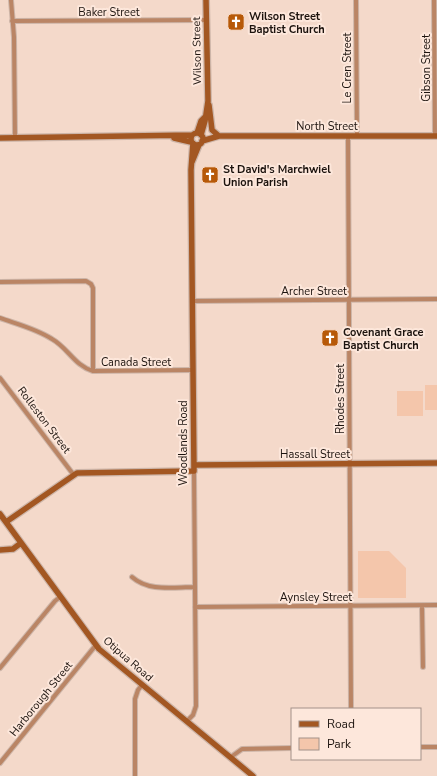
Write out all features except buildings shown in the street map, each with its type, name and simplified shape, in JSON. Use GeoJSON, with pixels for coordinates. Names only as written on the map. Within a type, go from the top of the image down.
{"type":"FeatureCollection","features":[{"type":"Feature","properties":{"kind":"street"},"geometry":{"type":"LineString","coordinates":[[11,0],[15,138]]}},
{"type":"Feature","properties":{"kind":"street","name":"Wilson Street"},"geometry":{"type":"LineString","coordinates":[[197,139],[201,121],[205,117],[208,101],[206,0]]}},
{"type":"Feature","properties":{"kind":"street","name":"Le Cren Street"},"geometry":{"type":"LineString","coordinates":[[356,0],[356,136]]}},
{"type":"Feature","properties":{"kind":"street","name":"Gibson Street"},"geometry":{"type":"LineString","coordinates":[[434,0],[436,51],[436,136]]}},
{"type":"Feature","properties":{"kind":"street","name":"Baker Street"},"geometry":{"type":"LineString","coordinates":[[12,21],[206,20]]}},
{"type":"Feature","properties":{"kind":"street","name":"Wilson Street"},"geometry":{"type":"LineString","coordinates":[[208,101],[211,113],[211,129],[218,137]]}},
{"type":"Feature","properties":{"kind":"street","name":"Rhodes Street"},"geometry":{"type":"LineString","coordinates":[[348,136],[351,708]]}},
{"type":"Feature","properties":{"kind":"street","name":"North Street"},"geometry":{"type":"LineString","coordinates":[[0,138],[166,137],[197,139],[218,137],[436,136]]}},
{"type":"Feature","properties":{"kind":"street","name":"Woodlands Road"},"geometry":{"type":"LineString","coordinates":[[187,721],[193,715],[196,706],[192,162],[197,139]]}},
{"type":"Feature","properties":{"kind":"street"},"geometry":{"type":"LineString","coordinates":[[0,282],[86,281],[92,284],[94,288],[93,371]]}},
{"type":"Feature","properties":{"kind":"street","name":"Archer Street"},"geometry":{"type":"LineString","coordinates":[[192,301],[437,299]]}},
{"type":"Feature","properties":{"kind":"street","name":"Canada Street"},"geometry":{"type":"LineString","coordinates":[[0,318],[52,339],[78,364],[93,371],[193,370]]}},
{"type":"Feature","properties":{"kind":"street","name":"Rolleston Street"},"geometry":{"type":"LineString","coordinates":[[0,378],[73,474]]}},
{"type":"Feature","properties":{"kind":"street","name":"Hassall Street"},"geometry":{"type":"LineString","coordinates":[[6,522],[73,474],[81,472],[437,463]]}},
{"type":"Feature","properties":{"kind":"street","name":"Otipua Road"},"geometry":{"type":"LineString","coordinates":[[0,514],[96,645],[142,685],[253,776]]}},
{"type":"Feature","properties":{"kind":"street"},"geometry":{"type":"LineString","coordinates":[[0,550],[13,549],[21,543]]}},
{"type":"Feature","properties":{"kind":"street"},"geometry":{"type":"LineString","coordinates":[[132,577],[148,587],[195,587]]}},
{"type":"Feature","properties":{"kind":"street"},"geometry":{"type":"LineString","coordinates":[[0,668],[55,601],[60,597]]}},
{"type":"Feature","properties":{"kind":"street","name":"Aynsley Street"},"geometry":{"type":"LineString","coordinates":[[195,607],[437,605]]}},
{"type":"Feature","properties":{"kind":"street"},"geometry":{"type":"LineString","coordinates":[[422,606],[423,666]]}},
{"type":"Feature","properties":{"kind":"street","name":"Harborough Street"},"geometry":{"type":"LineString","coordinates":[[0,763],[96,645]]}},
{"type":"Feature","properties":{"kind":"street"},"geometry":{"type":"LineString","coordinates":[[135,776],[135,699],[138,690],[142,685]]}},
{"type":"Feature","properties":{"kind":"street"},"geometry":{"type":"LineString","coordinates":[[421,747],[437,747]]}},
{"type":"Feature","properties":{"kind":"street"},"geometry":{"type":"LineString","coordinates":[[231,757],[242,749],[291,748]]}},
{"type":"Feature","properties":{"kind":"green space"},"geometry":{"type":"Polygon","coordinates":[[[425,385],[437,385],[437,410],[425,410],[425,385]]]}},
{"type":"Feature","properties":{"kind":"green space"},"geometry":{"type":"Polygon","coordinates":[[[397,391],[423,391],[423,416],[397,416],[397,391]]]}},
{"type":"Feature","properties":{"kind":"green space"},"geometry":{"type":"Polygon","coordinates":[[[358,551],[389,551],[406,568],[406,598],[358,598],[358,551]]]}},
{"type":"Feature","properties":{"kind":"place","name":"Wilson Street Baptist Church"},"geometry":{"type":"Point","coordinates":[236,22]}},
{"type":"Feature","properties":{"kind":"place","name":"St David's Marchwiel Union Parish"},"geometry":{"type":"Point","coordinates":[210,175]}},
{"type":"Feature","properties":{"kind":"place","name":"Covenant Grace Baptist Church"},"geometry":{"type":"Point","coordinates":[330,338]}}]}
